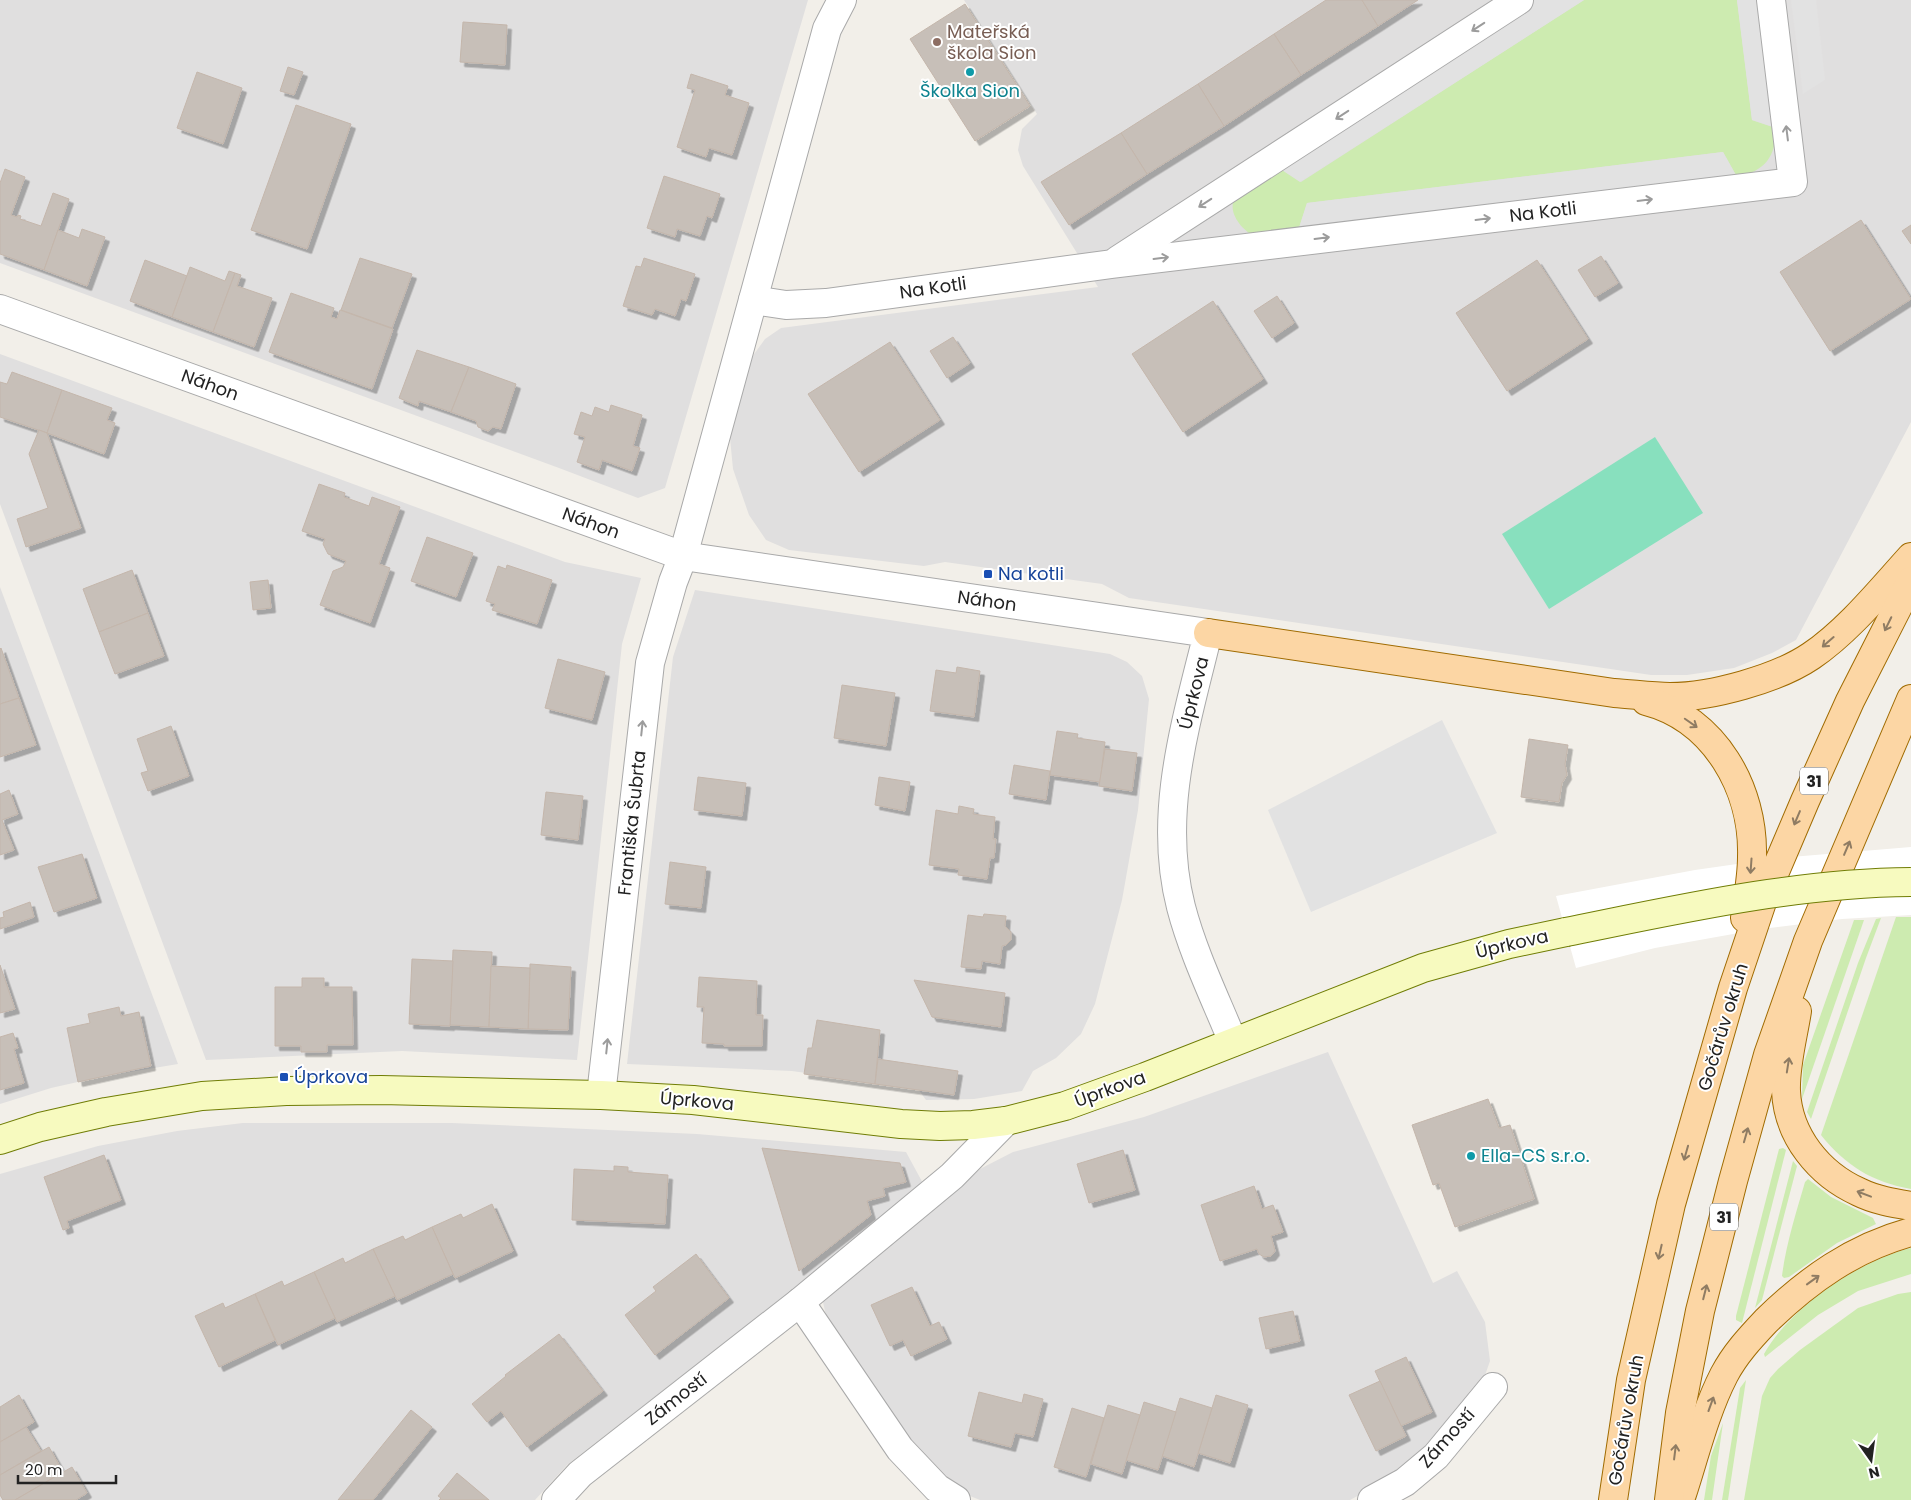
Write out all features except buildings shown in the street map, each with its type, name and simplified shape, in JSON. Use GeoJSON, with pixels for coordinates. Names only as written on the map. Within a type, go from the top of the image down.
{"type":"FeatureCollection","features":[{"type":"Feature","properties":{"kind":"main road"},"geometry":{"type":"LineString","coordinates":[[1208,633],[1614,693],[1670,697],[1695,695],[1737,686],[1790,668],[1812,656],[1852,621],[1911,558]]}},
{"type":"Feature","properties":{"kind":"main road","name":"Gočárův okruh"},"geometry":{"type":"LineString","coordinates":[[1613,1500],[1631,1380],[1671,1204],[1733,988],[1762,902],[1805,801],[1850,701],[1911,581]]}},
{"type":"Feature","properties":{"kind":"main road"},"geometry":{"type":"LineString","coordinates":[[1614,693],[1651,702],[1675,712],[1694,724],[1713,742],[1738,779],[1746,805],[1751,833],[1752,856],[1750,885],[1733,988]]}},
{"type":"Feature","properties":{"kind":"main road","name":"31"},"geometry":{"type":"LineString","coordinates":[[1669,1500],[1680,1413],[1705,1292],[1768,1055],[1808,941],[1911,698]]}},
{"type":"Feature","properties":{"kind":"main road"},"geometry":{"type":"LineString","coordinates":[[1808,941],[1786,1092],[1789,1115],[1796,1134],[1807,1151],[1840,1182],[1868,1195],[1911,1206]]}},
{"type":"Feature","properties":{"kind":"main road"},"geometry":{"type":"LineString","coordinates":[[1680,1500],[1712,1400],[1725,1373],[1741,1347],[1811,1280],[1851,1256],[1911,1232]]}},
{"type":"Feature","properties":{"kind":"street"},"geometry":{"type":"LineString","coordinates":[[683,556],[827,29],[842,0]]}},
{"type":"Feature","properties":{"kind":"street","name":"Na Kotli"},"geometry":{"type":"LineString","coordinates":[[1112,264],[1519,0]]}},
{"type":"Feature","properties":{"kind":"street","name":"Na Kotli"},"geometry":{"type":"LineString","coordinates":[[753,300],[786,305],[826,303],[1112,264],[1793,182],[1772,0]]}},
{"type":"Feature","properties":{"kind":"street","name":"Náhon"},"geometry":{"type":"LineString","coordinates":[[0,309],[683,556],[1208,633]]}},
{"type":"Feature","properties":{"kind":"street","name":"Františka Šubrta"},"geometry":{"type":"LineString","coordinates":[[601,1095],[650,663],[673,582],[683,556]]}},
{"type":"Feature","properties":{"kind":"street","name":"Úprkova"},"geometry":{"type":"LineString","coordinates":[[1208,633],[1175,775],[1172,805],[1172,850],[1179,898],[1188,928],[1233,1042]]}},
{"type":"Feature","properties":{"kind":"street","name":"Úprkova"},"geometry":{"type":"LineString","coordinates":[[0,1140],[40,1127],[106,1112],[202,1096],[286,1091],[371,1090],[601,1095],[720,1103],[902,1124],[940,1126],[1006,1121],[1065,1106],[1145,1077],[1423,968],[1501,946],[1730,899],[1840,886],[1911,882]]}},
{"type":"Feature","properties":{"kind":"street","name":"Zámostí"},"geometry":{"type":"LineString","coordinates":[[556,1500],[580,1474],[800,1302],[952,1176],[1006,1121]]}},
{"type":"Feature","properties":{"kind":"street"},"geometry":{"type":"LineString","coordinates":[[800,1302],[900,1449],[937,1488],[956,1500]]}},
{"type":"Feature","properties":{"kind":"street","name":"Zámostí"},"geometry":{"type":"LineString","coordinates":[[1372,1500],[1405,1482],[1436,1456],[1493,1387]]}},
{"type":"Feature","properties":{"kind":"shaded area"},"geometry":{"type":"Polygon","coordinates":[[[0,0],[808,0],[665,488],[638,498],[0,263],[0,0]]]}},
{"type":"Feature","properties":{"kind":"shaded area"},"geometry":{"type":"Polygon","coordinates":[[[964,0],[1911,0],[1911,422],[1796,640],[1772,653],[1734,668],[1687,675],[1651,675],[1129,598],[1102,584],[945,562],[924,566],[789,550],[766,540],[749,515],[733,469],[730,438],[749,361],[765,339],[781,328],[1098,287],[1023,166],[1018,150],[1022,129],[1037,114],[964,0]]]}},
{"type":"Feature","properties":{"kind":"shaded area"},"geometry":{"type":"Polygon","coordinates":[[[1533,0],[1584,0],[1300,182],[1276,166],[1533,0]]]}},
{"type":"Feature","properties":{"kind":"shaded area"},"geometry":{"type":"Polygon","coordinates":[[[1737,0],[1761,0],[1776,128],[1752,120],[1737,0]]]}},
{"type":"Feature","properties":{"kind":"shaded area"},"geometry":{"type":"Polygon","coordinates":[[[1791,0],[1816,0],[1825,80],[1803,94],[1791,0]]]}},
{"type":"Feature","properties":{"kind":"shaded area"},"geometry":{"type":"Polygon","coordinates":[[[1723,152],[1737,177],[1298,231],[1307,203],[1723,152]]]}},
{"type":"Feature","properties":{"kind":"shaded area"},"geometry":{"type":"Polygon","coordinates":[[[0,354],[565,562],[641,578],[622,644],[577,1060],[402,1051],[206,1060],[0,504],[0,354]]]}},
{"type":"Feature","properties":{"kind":"shaded area"},"geometry":{"type":"Polygon","coordinates":[[[0,587],[178,1064],[100,1077],[51,1088],[0,1104],[0,587]]]}},
{"type":"Feature","properties":{"kind":"shaded area"},"geometry":{"type":"Polygon","coordinates":[[[695,590],[1110,654],[1127,662],[1142,676],[1149,699],[1138,810],[1122,900],[1095,1004],[1081,1034],[1056,1058],[1033,1071],[1022,1091],[974,1099],[926,1100],[918,1089],[792,1071],[627,1064],[673,657],[695,590]]]}},
{"type":"Feature","properties":{"kind":"shaded area"},"geometry":{"type":"Polygon","coordinates":[[[1442,720],[1497,833],[1311,912],[1268,810],[1442,720]]]}},
{"type":"Feature","properties":{"kind":"shaded area"},"geometry":{"type":"Polygon","coordinates":[[[1328,1052],[1433,1283],[1457,1271],[1485,1322],[1490,1361],[1483,1381],[1432,1443],[1387,1480],[1350,1500],[980,1500],[948,1483],[916,1453],[829,1328],[822,1298],[980,1169],[1013,1152],[1144,1117],[1328,1052]]]}},
{"type":"Feature","properties":{"kind":"shaded area"},"geometry":{"type":"Polygon","coordinates":[[[243,1123],[452,1123],[697,1134],[906,1152],[925,1187],[567,1465],[535,1500],[0,1500],[0,1174],[98,1146],[177,1131],[243,1123]]]}},
{"type":"Feature","properties":{"kind":"green space"},"geometry":{"type":"Polygon","coordinates":[[[1584,0],[1737,0],[1752,120],[1776,128],[1774,147],[1771,155],[1762,167],[1737,177],[1723,152],[1307,203],[1298,231],[1252,235],[1239,223],[1233,212],[1234,200],[1237,195],[1276,166],[1301,182],[1584,0]]]}},
{"type":"Feature","properties":{"kind":"green space"},"geometry":{"type":"Polygon","coordinates":[[[1655,437],[1703,513],[1549,609],[1502,534],[1655,437]]]}},
{"type":"Feature","properties":{"kind":"green space"},"geometry":{"type":"Polygon","coordinates":[[[1896,917],[1911,917],[1911,1189],[1884,1182],[1861,1171],[1840,1156],[1821,1135],[1896,917]]]}},
{"type":"Feature","properties":{"kind":"green space"},"geometry":{"type":"Polygon","coordinates":[[[1881,918],[1811,1119],[1807,1112],[1858,963],[1876,919],[1881,918]]]}},
{"type":"Feature","properties":{"kind":"green space"},"geometry":{"type":"Polygon","coordinates":[[[1854,920],[1864,920],[1802,1099],[1803,1065],[1854,920]]]}},
{"type":"Feature","properties":{"kind":"green space"},"geometry":{"type":"Polygon","coordinates":[[[1783,1148],[1786,1150],[1742,1323],[1736,1320],[1736,1316],[1779,1149],[1783,1148]]]}},
{"type":"Feature","properties":{"kind":"green space"},"geometry":{"type":"Polygon","coordinates":[[[1793,1161],[1797,1166],[1762,1300],[1755,1308],[1793,1161]]]}},
{"type":"Feature","properties":{"kind":"green space"},"geometry":{"type":"Polygon","coordinates":[[[1808,1179],[1831,1197],[1873,1218],[1876,1224],[1837,1243],[1789,1277],[1784,1278],[1782,1276],[1789,1240],[1805,1182],[1808,1179]]]}},
{"type":"Feature","properties":{"kind":"green space"},"geometry":{"type":"Polygon","coordinates":[[[1911,1248],[1911,1274],[1858,1291],[1818,1315],[1765,1357],[1764,1354],[1776,1336],[1791,1319],[1828,1288],[1870,1263],[1911,1248]]]}},
{"type":"Feature","properties":{"kind":"green space"},"geometry":{"type":"Polygon","coordinates":[[[1911,1292],[1911,1500],[1744,1500],[1762,1396],[1770,1378],[1800,1350],[1858,1308],[1898,1294],[1911,1292]]]}},
{"type":"Feature","properties":{"kind":"green space"},"geometry":{"type":"Polygon","coordinates":[[[1746,1380],[1728,1500],[1722,1500],[1740,1388],[1746,1380]]]}},
{"type":"Feature","properties":{"kind":"green space"},"geometry":{"type":"Polygon","coordinates":[[[1723,1423],[1712,1500],[1704,1500],[1711,1456],[1723,1423]]]}},
{"type":"Feature","properties":{"kind":"pier"},"geometry":{"type":"Polygon","coordinates":[[[1911,847],[1911,915],[1842,919],[1761,929],[1655,948],[1576,968],[1556,896],[1695,870],[1779,858],[1911,847]]]}},
{"type":"Feature","properties":{"kind":"place","name":"Mateřská škola Sion"},"geometry":{"type":"Point","coordinates":[937,42]}},
{"type":"Feature","properties":{"kind":"place","name":"Školka Sion"},"geometry":{"type":"Point","coordinates":[970,72]}},
{"type":"Feature","properties":{"kind":"place","name":"Na kotli"},"geometry":{"type":"Point","coordinates":[988,574]}},
{"type":"Feature","properties":{"kind":"place","name":"Úprkova"},"geometry":{"type":"Point","coordinates":[284,1077]}},
{"type":"Feature","properties":{"kind":"place","name":"Ella-CS s.r.o."},"geometry":{"type":"Point","coordinates":[1471,1156]}}]}
